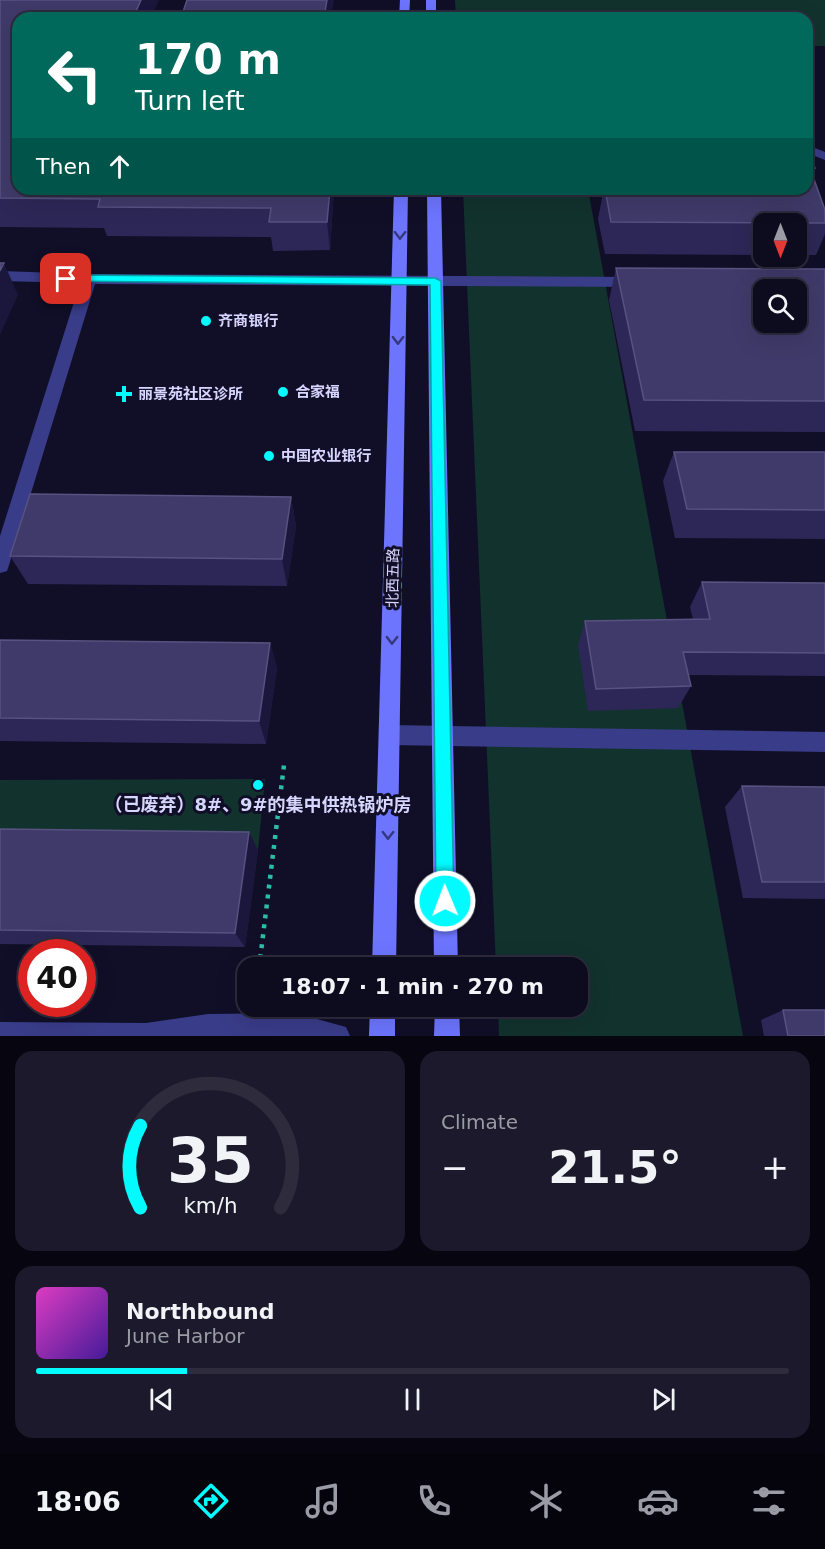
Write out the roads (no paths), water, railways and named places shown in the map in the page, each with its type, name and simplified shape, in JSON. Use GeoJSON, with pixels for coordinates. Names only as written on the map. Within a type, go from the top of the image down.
{"type":"FeatureCollection","features":[{"type":"Feature","properties":{"kind":"street","name":"北西五路"},"geometry":{"type":"LineString","coordinates":[[384,957],[401,195]]}},
{"type":"Feature","properties":{"kind":"street"},"geometry":{"type":"LineString","coordinates":[[434,195],[446,957]]}},
{"type":"Feature","properties":{"kind":"street"},"geometry":{"type":"LineString","coordinates":[[0,276],[89,279],[658,282]]}},
{"type":"Feature","properties":{"kind":"street"},"geometry":{"type":"LineString","coordinates":[[0,565],[89,279]]}},
{"type":"Feature","properties":{"kind":"street"},"geometry":{"type":"LineString","coordinates":[[390,735],[825,742]]}},
{"type":"Feature","properties":{"kind":"street"},"geometry":{"type":"LineString","coordinates":[[382,1036],[383,1017]]}},
{"type":"Feature","properties":{"kind":"street"},"geometry":{"type":"LineString","coordinates":[[447,1017],[447,1036]]}},
{"type":"Feature","properties":{"kind":"street"},"geometry":{"type":"LineString","coordinates":[[0,1035],[146,1036],[208,1027],[295,1026],[337,1036]]}},
{"type":"Feature","properties":{"kind":"place","name":"齐商银行"},"geometry":{"type":"Point","coordinates":[206,321]}},
{"type":"Feature","properties":{"kind":"place","name":"合家福"},"geometry":{"type":"Point","coordinates":[283,392]}},
{"type":"Feature","properties":{"kind":"place","name":"丽景苑社区诊所"},"geometry":{"type":"Point","coordinates":[124,394]}},
{"type":"Feature","properties":{"kind":"place","name":"中国农业银行"},"geometry":{"type":"Point","coordinates":[269,456]}},
{"type":"Feature","properties":{"kind":"place","name":"（已废弃）8#、9#的集中供热锅炉房"},"geometry":{"type":"Point","coordinates":[258,785]}}]}
